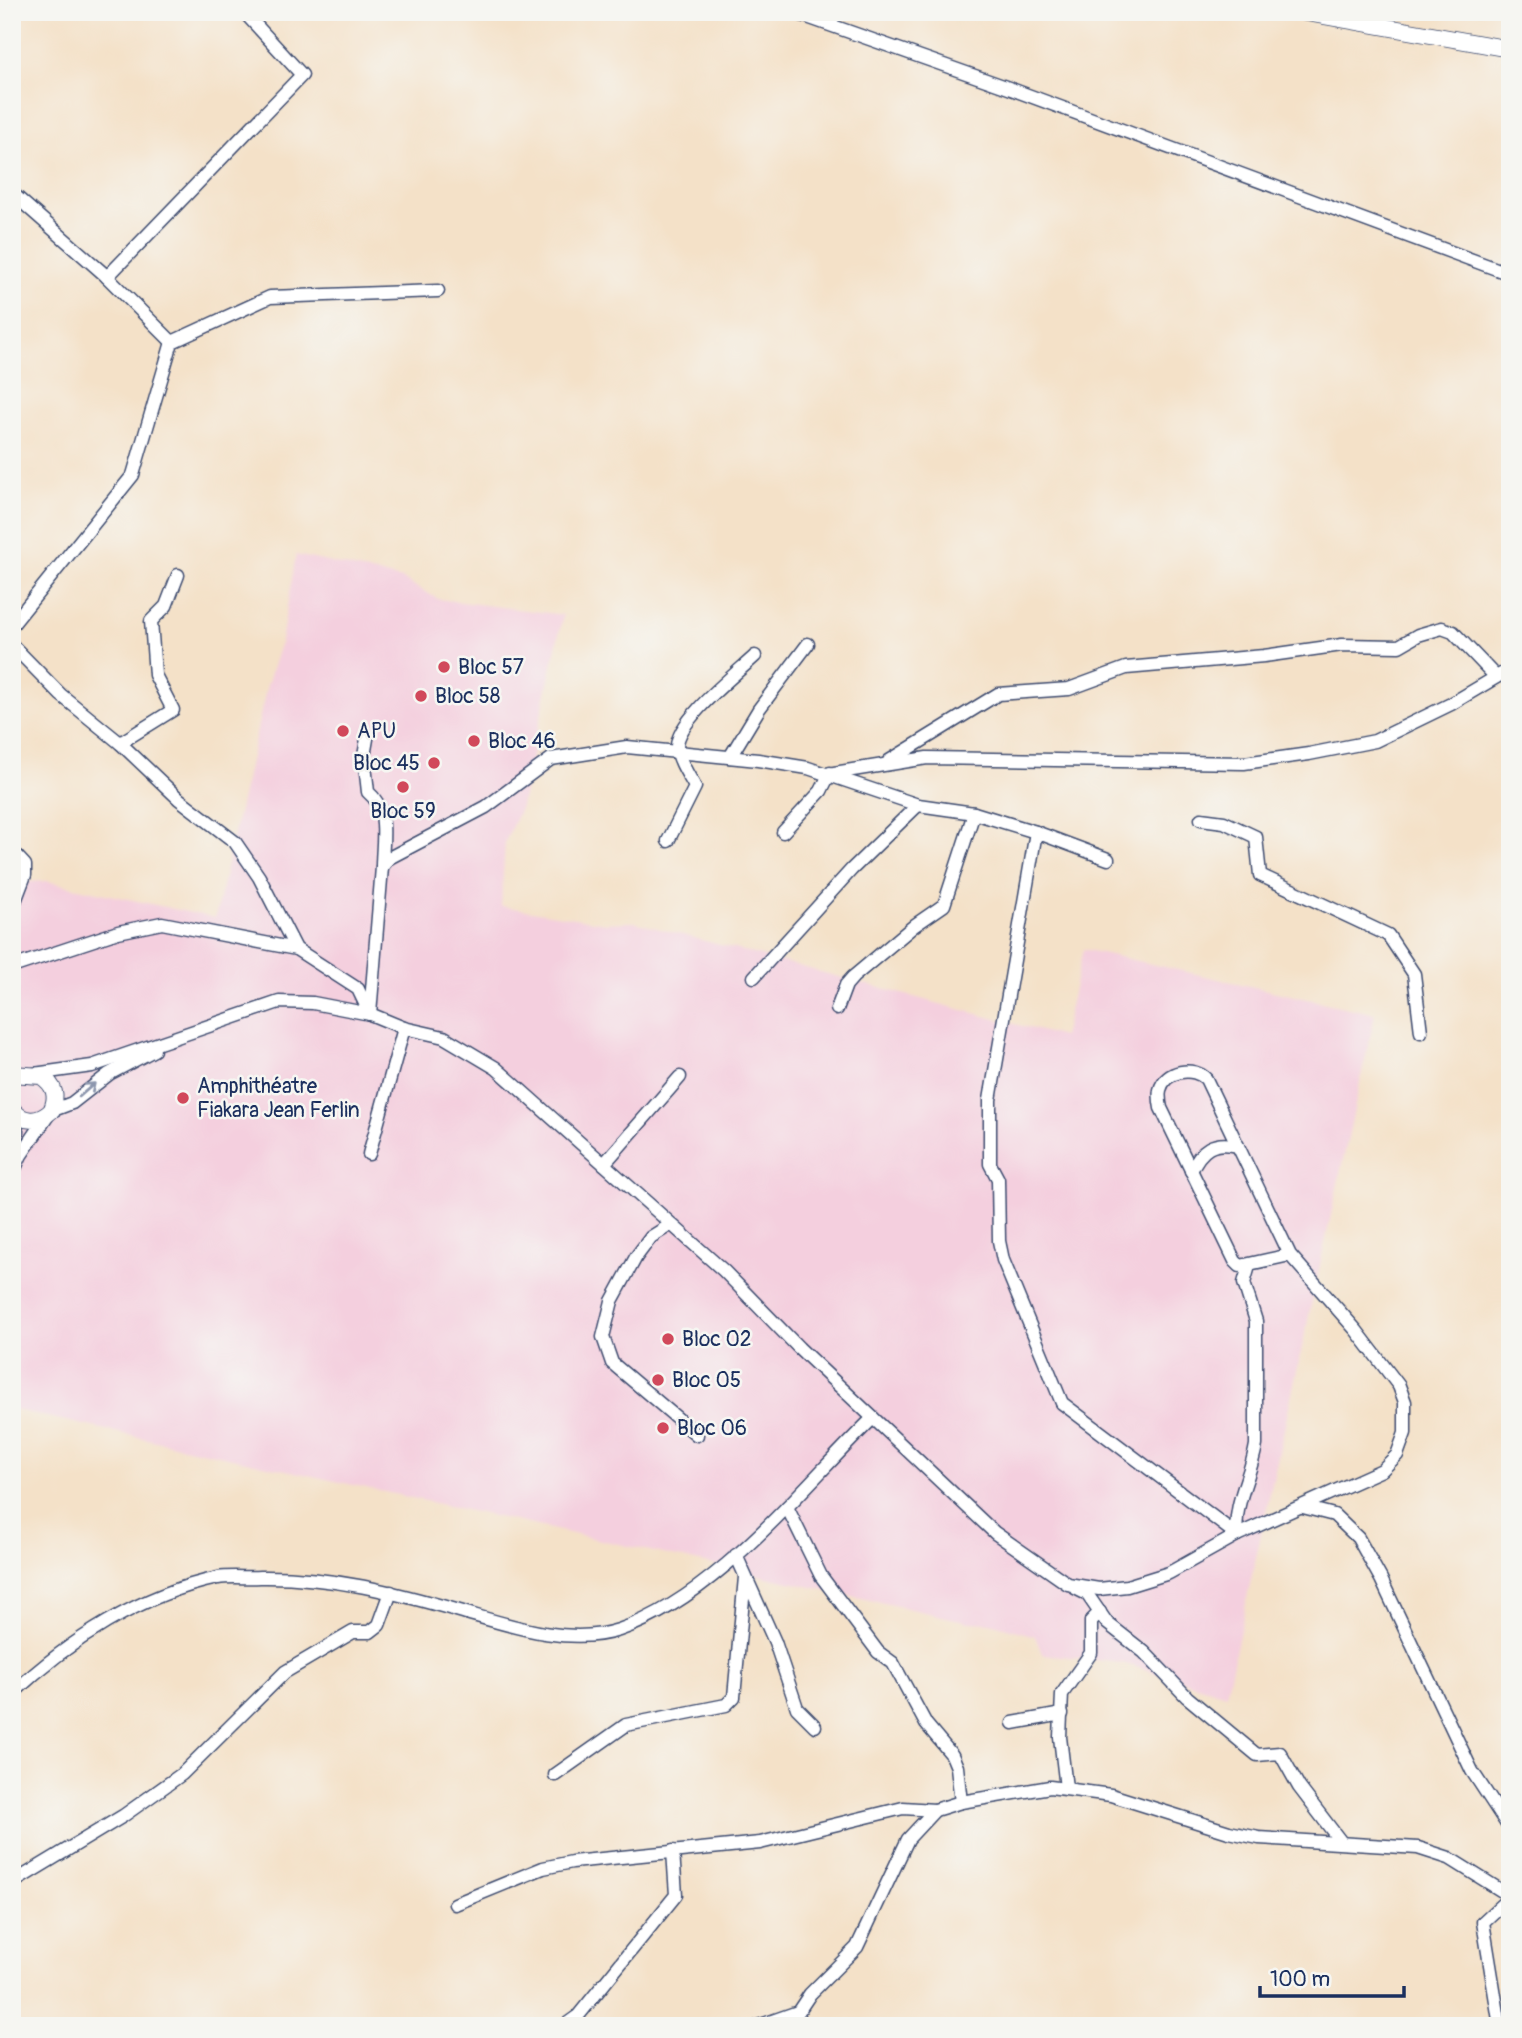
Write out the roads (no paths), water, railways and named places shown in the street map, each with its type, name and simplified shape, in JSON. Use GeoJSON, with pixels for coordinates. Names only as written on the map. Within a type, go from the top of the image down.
{"type":"FeatureCollection","features":[{"type":"Feature","properties":{"kind":"street"},"geometry":{"type":"LineString","coordinates":[[107,277],[302,75],[244,12]]}},
{"type":"Feature","properties":{"kind":"street"},"geometry":{"type":"LineString","coordinates":[[793,12],[1032,97],[1510,274]]}},
{"type":"Feature","properties":{"kind":"street"},"geometry":{"type":"LineString","coordinates":[[1301,12],[1510,49]]}},
{"type":"Feature","properties":{"kind":"street"},"geometry":{"type":"LineString","coordinates":[[12,193],[107,277],[172,342]]}},
{"type":"Feature","properties":{"kind":"street"},"geometry":{"type":"LineString","coordinates":[[12,625],[133,475],[172,342],[270,297],[438,291]]}},
{"type":"Feature","properties":{"kind":"street"},"geometry":{"type":"LineString","coordinates":[[120,743],[173,710],[155,676],[150,621],[166,606],[178,575]]}},
{"type":"Feature","properties":{"kind":"street"},"geometry":{"type":"LineString","coordinates":[[886,763],[998,694],[1069,689],[1126,668],[1264,656],[1342,645],[1399,646],[1418,635],[1442,628],[1453,632],[1496,677]]}},
{"type":"Feature","properties":{"kind":"street"},"geometry":{"type":"LineString","coordinates":[[730,757],[759,709],[808,644]]}},
{"type":"Feature","properties":{"kind":"street"},"geometry":{"type":"LineString","coordinates":[[12,645],[61,695],[120,743],[179,799],[235,842],[259,877],[296,949]]}},
{"type":"Feature","properties":{"kind":"street"},"geometry":{"type":"LineString","coordinates":[[668,841],[695,787],[677,751],[678,735],[716,693],[755,656]]}},
{"type":"Feature","properties":{"kind":"street"},"geometry":{"type":"LineString","coordinates":[[830,773],[927,758],[991,757],[1122,763],[1199,760],[1244,763],[1375,741],[1451,704],[1510,669]]}},
{"type":"Feature","properties":{"kind":"street"},"geometry":{"type":"LineString","coordinates":[[367,739],[364,756],[368,792],[379,801],[382,811],[382,867],[370,1014]]}},
{"type":"Feature","properties":{"kind":"street"},"geometry":{"type":"LineString","coordinates":[[382,867],[389,858],[486,807],[551,759],[627,747],[730,757],[830,773],[875,792],[918,805],[974,813],[1036,832],[1108,859]]}},
{"type":"Feature","properties":{"kind":"street"},"geometry":{"type":"LineString","coordinates":[[783,832],[821,792],[830,773]]}},
{"type":"Feature","properties":{"kind":"street"},"geometry":{"type":"LineString","coordinates":[[754,977],[852,869],[918,805]]}},
{"type":"Feature","properties":{"kind":"street"},"geometry":{"type":"LineString","coordinates":[[837,1009],[846,985],[853,977],[915,925],[944,905],[974,813]]}},
{"type":"Feature","properties":{"kind":"street"},"geometry":{"type":"LineString","coordinates":[[1201,819],[1224,822],[1255,837],[1260,875],[1388,935],[1409,963],[1413,974],[1421,1032]]}},
{"type":"Feature","properties":{"kind":"street"},"geometry":{"type":"LineString","coordinates":[[1036,832],[990,1100],[990,1164],[998,1179],[999,1241],[1003,1260],[1062,1403],[1237,1535]]}},
{"type":"Feature","properties":{"kind":"street"},"geometry":{"type":"LineString","coordinates":[[12,851],[25,865],[25,875],[12,909]]}},
{"type":"Feature","properties":{"kind":"street"},"geometry":{"type":"LineString","coordinates":[[12,968],[118,932],[162,923],[296,949],[358,989],[370,1014]]}},
{"type":"Feature","properties":{"kind":"street"},"geometry":{"type":"LineString","coordinates":[[12,1086],[24,1076],[92,1066],[279,1002],[313,1003],[370,1014],[404,1028],[444,1037],[496,1068],[724,1271],[873,1418],[995,1533],[1068,1584],[1087,1594],[1107,1623],[1144,1652],[1195,1704],[1252,1751],[1259,1755],[1274,1751],[1280,1753],[1299,1787],[1341,1842]]}},
{"type":"Feature","properties":{"kind":"street"},"geometry":{"type":"LineString","coordinates":[[369,1154],[404,1028]]}},
{"type":"Feature","properties":{"kind":"street"},"geometry":{"type":"LineString","coordinates":[[12,1110],[30,1121],[45,1117],[51,1111],[72,1102],[109,1074],[133,1063],[170,1039]]}},
{"type":"Feature","properties":{"kind":"street"},"geometry":{"type":"LineString","coordinates":[[1068,1584],[1099,1589],[1127,1587],[1169,1573],[1237,1535],[1382,1470],[1397,1455],[1405,1433],[1406,1418],[1399,1386],[1389,1370],[1290,1255],[1214,1092],[1199,1071],[1188,1069],[1166,1080],[1160,1091],[1161,1108],[1231,1255],[1240,1266],[1290,1255]]}},
{"type":"Feature","properties":{"kind":"street"},"geometry":{"type":"LineString","coordinates":[[12,1074],[33,1074],[48,1081],[55,1095],[51,1111],[12,1174]]}},
{"type":"Feature","properties":{"kind":"street"},"geometry":{"type":"LineString","coordinates":[[604,1164],[680,1077]]}},
{"type":"Feature","properties":{"kind":"street"},"geometry":{"type":"LineString","coordinates":[[12,1110],[17,1131],[17,1156],[12,1174]]}},
{"type":"Feature","properties":{"kind":"street"},"geometry":{"type":"LineString","coordinates":[[1191,1171],[1199,1154],[1211,1145],[1224,1142],[1238,1146]]}},
{"type":"Feature","properties":{"kind":"street"},"geometry":{"type":"LineString","coordinates":[[670,1225],[651,1237],[636,1257],[612,1301],[603,1337],[612,1363],[697,1436]]}},
{"type":"Feature","properties":{"kind":"street"},"geometry":{"type":"LineString","coordinates":[[1237,1535],[1234,1516],[1253,1463],[1256,1445],[1256,1321],[1244,1283],[1249,1266]]}},
{"type":"Feature","properties":{"kind":"street"},"geometry":{"type":"LineString","coordinates":[[12,1694],[44,1663],[121,1615],[219,1578],[299,1577],[348,1581],[511,1627],[565,1635],[616,1631],[663,1612],[736,1555],[787,1507],[873,1418]]}},
{"type":"Feature","properties":{"kind":"street"},"geometry":{"type":"LineString","coordinates":[[787,1507],[821,1576],[878,1652],[893,1663],[926,1724],[952,1755],[957,1767],[961,1802]]}},
{"type":"Feature","properties":{"kind":"street"},"geometry":{"type":"LineString","coordinates":[[1303,1507],[1334,1515],[1358,1538],[1381,1579],[1472,1771],[1510,1829]]}},
{"type":"Feature","properties":{"kind":"street"},"geometry":{"type":"LineString","coordinates":[[736,1555],[775,1642],[797,1708],[815,1726]]}},
{"type":"Feature","properties":{"kind":"street"},"geometry":{"type":"LineString","coordinates":[[555,1775],[626,1725],[726,1705],[734,1697],[745,1577]]}},
{"type":"Feature","properties":{"kind":"street"},"geometry":{"type":"LineString","coordinates":[[12,1883],[123,1816],[182,1774],[285,1672],[353,1632],[370,1632],[379,1625],[391,1592]]}},
{"type":"Feature","properties":{"kind":"street"},"geometry":{"type":"LineString","coordinates":[[1066,1788],[1060,1737],[1062,1693],[1091,1653],[1091,1621],[1100,1612]]}},
{"type":"Feature","properties":{"kind":"street"},"geometry":{"type":"LineString","coordinates":[[1013,1723],[1062,1714]]}},
{"type":"Feature","properties":{"kind":"street"},"geometry":{"type":"LineString","coordinates":[[455,1904],[543,1868],[760,1843],[902,1808],[935,1810],[1026,1789],[1066,1788],[1111,1795],[1229,1832],[1259,1838],[1296,1843],[1341,1842],[1419,1848],[1449,1858],[1510,1896],[1483,1922],[1500,2026]]}},
{"type":"Feature","properties":{"kind":"street"},"geometry":{"type":"LineString","coordinates":[[758,2026],[798,2012],[810,1994],[857,1947],[908,1839],[935,1810]]}},
{"type":"Feature","properties":{"kind":"street"},"geometry":{"type":"LineString","coordinates":[[564,2026],[578,2016],[676,1895],[673,1851]]}},
{"type":"Feature","properties":{"kind":"place","name":"Bloc 57"},"geometry":{"type":"Point","coordinates":[444,667]}},
{"type":"Feature","properties":{"kind":"place","name":"Bloc 58"},"geometry":{"type":"Point","coordinates":[421,696]}},
{"type":"Feature","properties":{"kind":"place","name":"APU"},"geometry":{"type":"Point","coordinates":[343,731]}},
{"type":"Feature","properties":{"kind":"place","name":"Bloc 46"},"geometry":{"type":"Point","coordinates":[474,741]}},
{"type":"Feature","properties":{"kind":"place","name":"Bloc 45"},"geometry":{"type":"Point","coordinates":[434,763]}},
{"type":"Feature","properties":{"kind":"place","name":"Bloc 59"},"geometry":{"type":"Point","coordinates":[403,787]}},
{"type":"Feature","properties":{"kind":"place","name":"Amphithéatre Fiakara Jean Ferlin"},"geometry":{"type":"Point","coordinates":[183,1098]}},
{"type":"Feature","properties":{"kind":"place","name":"Bloc 02"},"geometry":{"type":"Point","coordinates":[668,1339]}},
{"type":"Feature","properties":{"kind":"place","name":"Bloc 05"},"geometry":{"type":"Point","coordinates":[658,1380]}},
{"type":"Feature","properties":{"kind":"place","name":"Bloc 06"},"geometry":{"type":"Point","coordinates":[663,1428]}}]}
